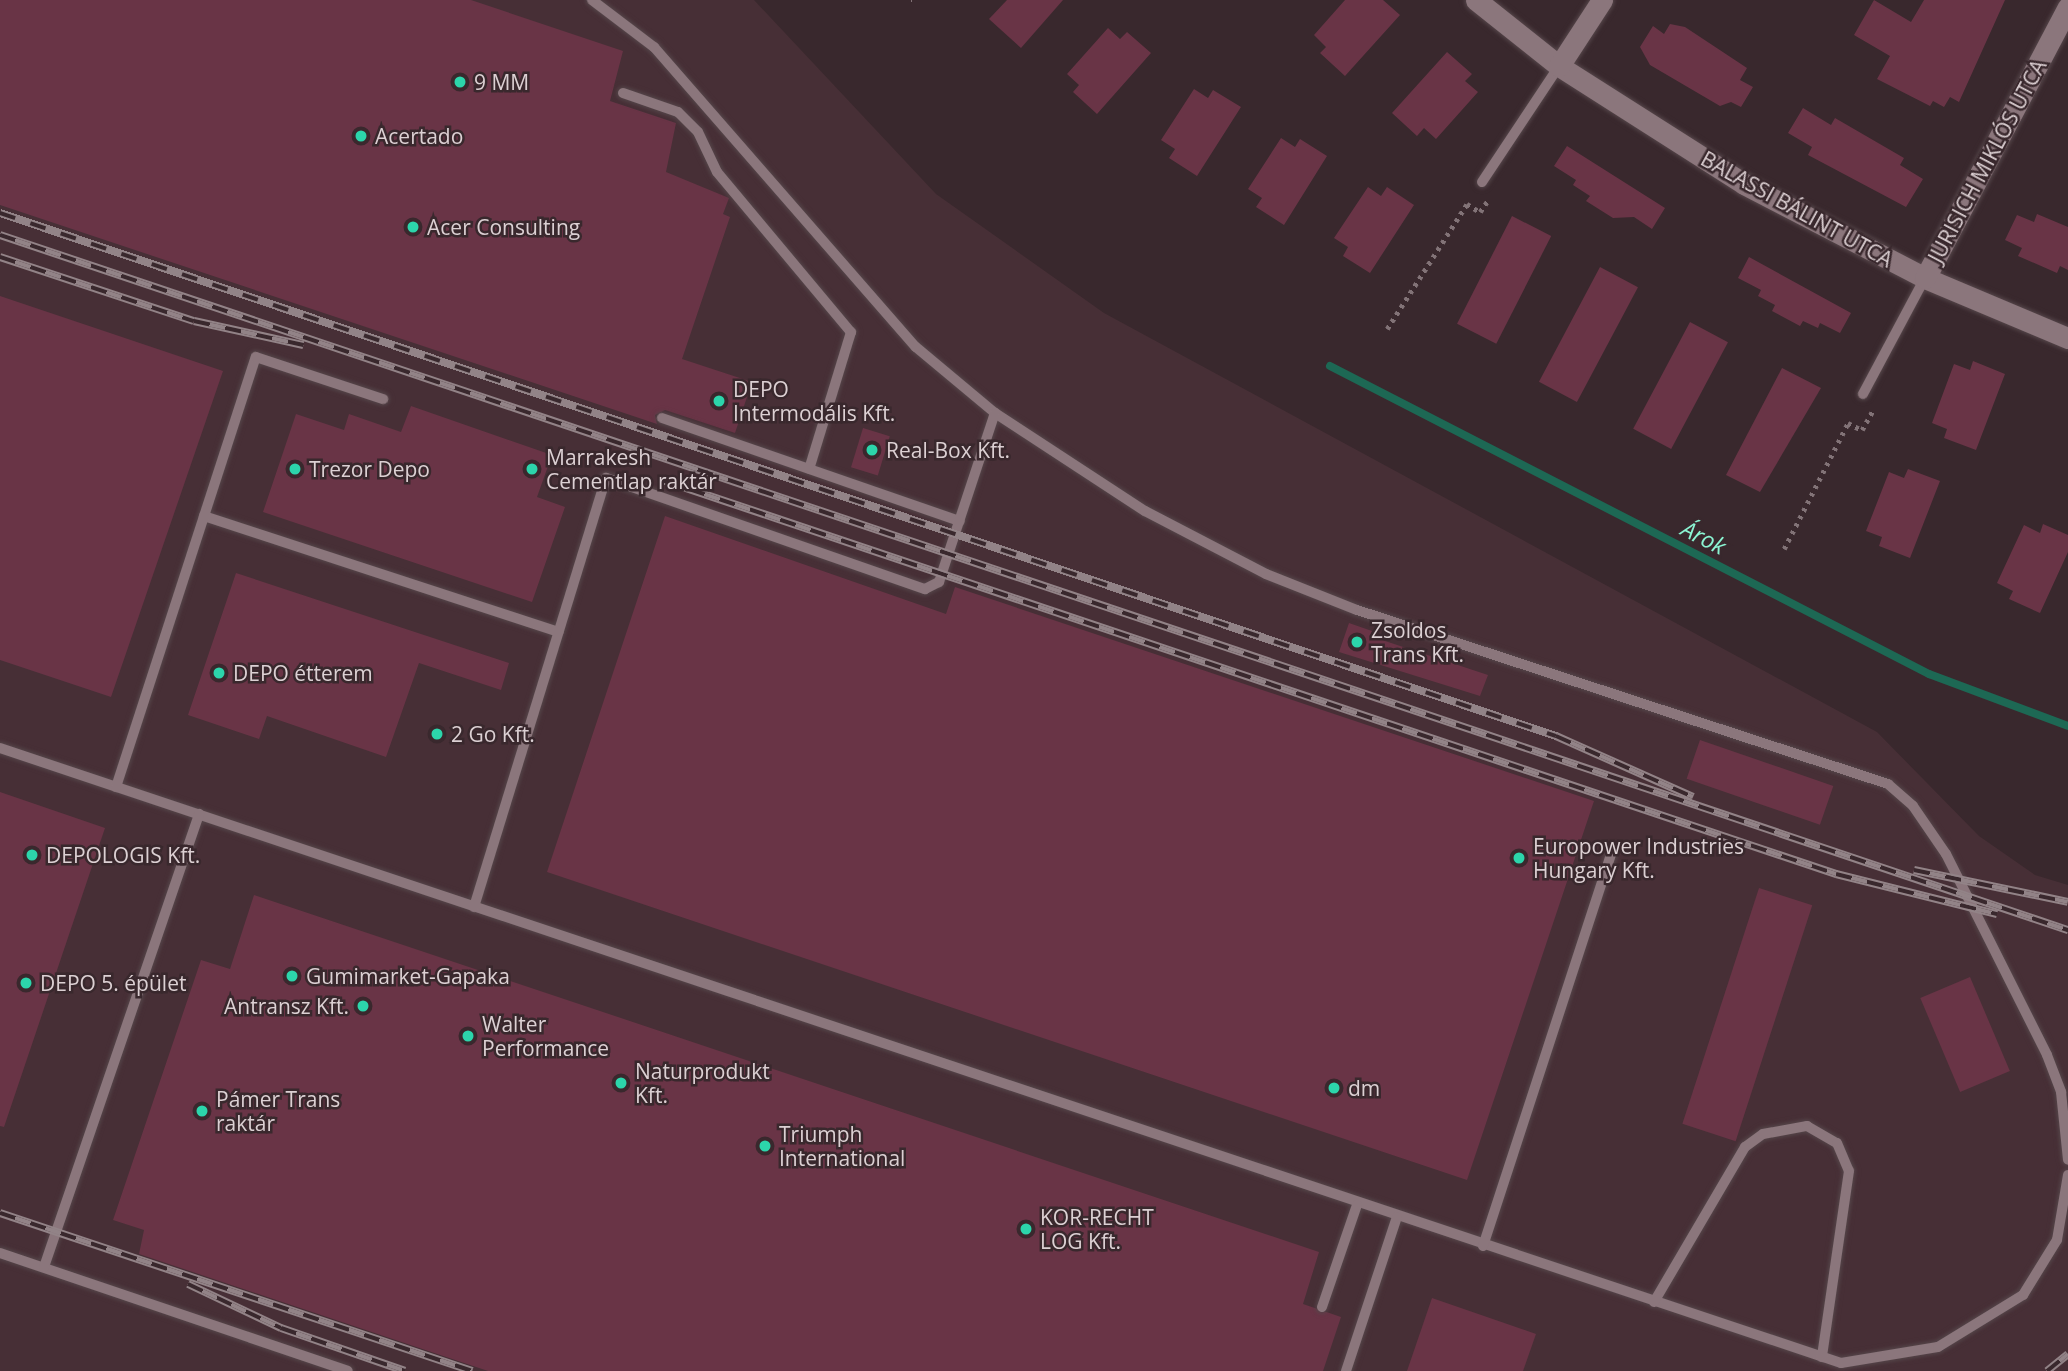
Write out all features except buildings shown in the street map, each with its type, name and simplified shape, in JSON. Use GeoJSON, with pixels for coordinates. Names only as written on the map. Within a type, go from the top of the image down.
{"type":"FeatureCollection","features":[{"type":"Feature","properties":{"kind":"street","name":"BALASSI BÁLINT UTCA"},"geometry":{"type":"LineString","coordinates":[[1476,0],[1559,66],[1744,184],[1925,278],[2068,338]]}},
{"type":"Feature","properties":{"kind":"street"},"geometry":{"type":"LineString","coordinates":[[1559,66],[1602,0]]}},
{"type":"Feature","properties":{"kind":"street","name":"JURISICH MIKLÓS UTCA"},"geometry":{"type":"LineString","coordinates":[[1925,278],[2068,7]]}},
{"type":"Feature","properties":{"kind":"lane"},"geometry":{"type":"LineString","coordinates":[[592,0],[654,47],[916,347],[995,414],[1145,511],[1266,574],[1357,610],[1888,784],[1913,806],[1946,854],[2047,1055],[2061,1092],[2068,1160]]}},
{"type":"Feature","properties":{"kind":"lane"},"geometry":{"type":"LineString","coordinates":[[1482,182],[1559,66]]}},
{"type":"Feature","properties":{"kind":"lane"},"geometry":{"type":"LineString","coordinates":[[623,93],[685,118],[717,172],[851,332],[810,469]]}},
{"type":"Feature","properties":{"kind":"lane"},"geometry":{"type":"LineString","coordinates":[[1863,394],[1925,278]]}},
{"type":"Feature","properties":{"kind":"lane"},"geometry":{"type":"LineString","coordinates":[[116,786],[256,357],[383,399]]}},
{"type":"Feature","properties":{"kind":"lane"},"geometry":{"type":"LineString","coordinates":[[474,907],[606,478],[925,589],[939,582],[995,414]]}},
{"type":"Feature","properties":{"kind":"lane"},"geometry":{"type":"LineString","coordinates":[[662,418],[960,521]]}},
{"type":"Feature","properties":{"kind":"lane"},"geometry":{"type":"LineString","coordinates":[[204,516],[559,632]]}},
{"type":"Feature","properties":{"kind":"lane"},"geometry":{"type":"LineString","coordinates":[[0,748],[1357,1205],[1822,1357],[1840,1367],[1898,1357],[1964,1337],[2023,1295],[2063,1243],[2068,1175]]}},
{"type":"Feature","properties":{"kind":"lane"},"geometry":{"type":"LineString","coordinates":[[44,1267],[199,814]]}},
{"type":"Feature","properties":{"kind":"lane"},"geometry":{"type":"LineString","coordinates":[[1483,1246],[1612,851]]}},
{"type":"Feature","properties":{"kind":"lane"},"geometry":{"type":"LineString","coordinates":[[1654,1302],[1745,1147],[1763,1134],[1807,1126],[1837,1143],[1849,1171],[1822,1357]]}},
{"type":"Feature","properties":{"kind":"lane"},"geometry":{"type":"LineString","coordinates":[[1322,1307],[1357,1205]]}},
{"type":"Feature","properties":{"kind":"lane"},"geometry":{"type":"LineString","coordinates":[[1346,1371],[1397,1217]]}},
{"type":"Feature","properties":{"kind":"lane"},"geometry":{"type":"LineString","coordinates":[[0,1253],[348,1371]]}},
{"type":"Feature","properties":{"kind":"path"},"geometry":{"type":"LineString","coordinates":[[1387,329],[1467,204]]}},
{"type":"Feature","properties":{"kind":"path"},"geometry":{"type":"LineString","coordinates":[[1784,550],[1848,423],[1863,430],[1878,401]]}},
{"type":"Feature","properties":{"kind":"shaded area"},"geometry":{"type":"Polygon","coordinates":[[[0,0],[754,0],[936,194],[1104,313],[1877,732],[1979,836],[2035,875],[2068,885],[2068,1371],[0,1371],[0,0]]]}},
{"type":"Feature","properties":{"kind":"waterway","name":"Árok"},"geometry":{"type":"LineString","coordinates":[[1330,366],[1929,674],[2068,726]]}},
{"type":"Feature","properties":{"kind":"railway"},"geometry":{"type":"LineString","coordinates":[[0,213],[1556,736],[1693,797]]}},
{"type":"Feature","properties":{"kind":"railway"},"geometry":{"type":"LineString","coordinates":[[0,235],[2068,930]]}},
{"type":"Feature","properties":{"kind":"railway"},"geometry":{"type":"LineString","coordinates":[[0,257],[194,321],[303,345]]}},
{"type":"Feature","properties":{"kind":"railway"},"geometry":{"type":"LineString","coordinates":[[659,479],[1836,874],[1997,914]]}},
{"type":"Feature","properties":{"kind":"railway"},"geometry":{"type":"LineString","coordinates":[[1914,870],[2068,902]]}},
{"type":"Feature","properties":{"kind":"railway"},"geometry":{"type":"LineString","coordinates":[[0,1213],[472,1371]]}},
{"type":"Feature","properties":{"kind":"railway"},"geometry":{"type":"LineString","coordinates":[[188,1284],[281,1328],[405,1371]]}},
{"type":"Feature","properties":{"kind":"railway"},"geometry":{"type":"LineString","coordinates":[[2047,1371],[2068,1354]]}},
{"type":"Feature","properties":{"kind":"place","name":"9 MM"},"geometry":{"type":"Point","coordinates":[460,82]}},
{"type":"Feature","properties":{"kind":"place","name":"Acertado"},"geometry":{"type":"Point","coordinates":[361,136]}},
{"type":"Feature","properties":{"kind":"place","name":"Acer Consulting"},"geometry":{"type":"Point","coordinates":[413,227]}},
{"type":"Feature","properties":{"kind":"place","name":"DEPO Intermodális Kft."},"geometry":{"type":"Point","coordinates":[719,401]}},
{"type":"Feature","properties":{"kind":"place","name":"Real-Box Kft."},"geometry":{"type":"Point","coordinates":[872,450]}},
{"type":"Feature","properties":{"kind":"place","name":"Trezor Depo"},"geometry":{"type":"Point","coordinates":[295,469]}},
{"type":"Feature","properties":{"kind":"place","name":"Marrakesh Cementlap raktár"},"geometry":{"type":"Point","coordinates":[532,469]}},
{"type":"Feature","properties":{"kind":"place","name":"Zsoldos Trans Kft."},"geometry":{"type":"Point","coordinates":[1357,642]}},
{"type":"Feature","properties":{"kind":"place","name":"DEPO étterem"},"geometry":{"type":"Point","coordinates":[219,673]}},
{"type":"Feature","properties":{"kind":"place","name":"2 Go Kft."},"geometry":{"type":"Point","coordinates":[437,734]}},
{"type":"Feature","properties":{"kind":"place","name":"DEPOLOGIS Kft."},"geometry":{"type":"Point","coordinates":[32,855]}},
{"type":"Feature","properties":{"kind":"place","name":"Europower Industries Hungary Kft."},"geometry":{"type":"Point","coordinates":[1519,858]}},
{"type":"Feature","properties":{"kind":"place","name":"Gumimarket-Gapaka"},"geometry":{"type":"Point","coordinates":[292,976]}},
{"type":"Feature","properties":{"kind":"place","name":"DEPO 5. épület"},"geometry":{"type":"Point","coordinates":[26,983]}},
{"type":"Feature","properties":{"kind":"place","name":"Antransz Kft."},"geometry":{"type":"Point","coordinates":[363,1006]}},
{"type":"Feature","properties":{"kind":"place","name":"Walter Performance"},"geometry":{"type":"Point","coordinates":[468,1036]}},
{"type":"Feature","properties":{"kind":"place","name":"Naturprodukt Kft."},"geometry":{"type":"Point","coordinates":[621,1083]}},
{"type":"Feature","properties":{"kind":"place","name":"dm"},"geometry":{"type":"Point","coordinates":[1334,1088]}},
{"type":"Feature","properties":{"kind":"place","name":"Pámer Trans raktár"},"geometry":{"type":"Point","coordinates":[202,1111]}},
{"type":"Feature","properties":{"kind":"place","name":"Triumph International"},"geometry":{"type":"Point","coordinates":[765,1146]}},
{"type":"Feature","properties":{"kind":"place","name":"KOR-RECHT LOG Kft."},"geometry":{"type":"Point","coordinates":[1026,1229]}}]}
